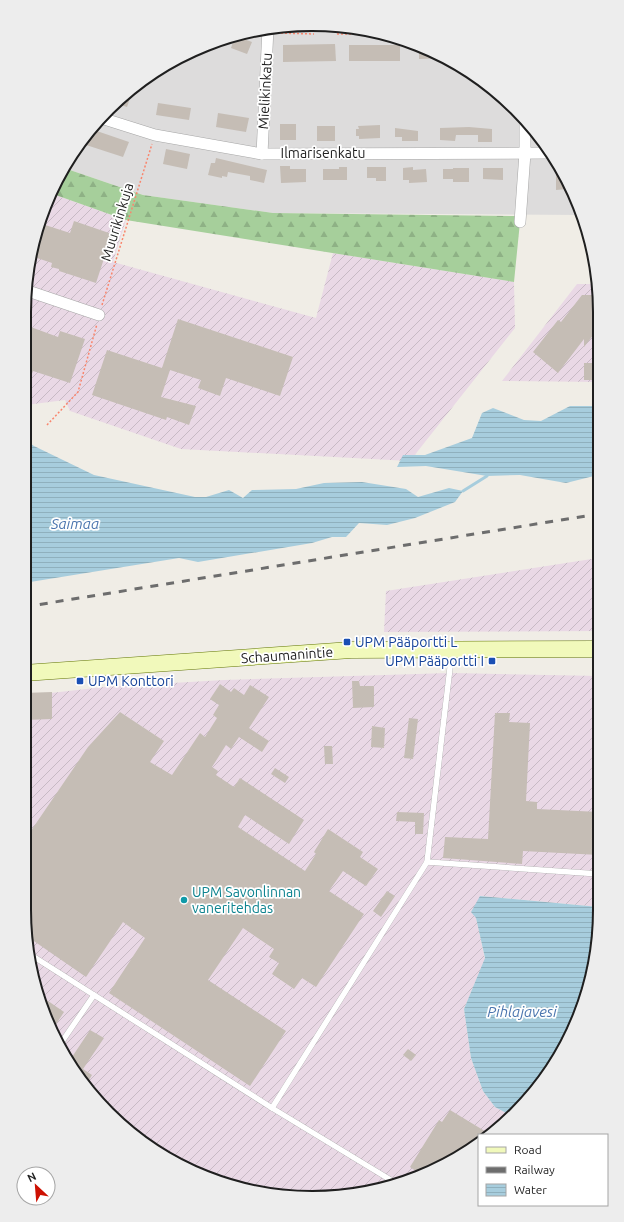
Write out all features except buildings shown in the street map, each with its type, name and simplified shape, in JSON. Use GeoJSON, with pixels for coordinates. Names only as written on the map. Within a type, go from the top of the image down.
{"type":"FeatureCollection","features":[{"type":"Feature","properties":{"kind":"street","name":"Mielikinkatu"},"geometry":{"type":"LineString","coordinates":[[262,154],[268,34]]}},
{"type":"Feature","properties":{"kind":"street","name":"Ilmarisenkatu"},"geometry":{"type":"LineString","coordinates":[[107,120],[155,135],[262,154],[544,153]]}},
{"type":"Feature","properties":{"kind":"street"},"geometry":{"type":"LineString","coordinates":[[520,222],[525,153],[525,129]]}},
{"type":"Feature","properties":{"kind":"street"},"geometry":{"type":"LineString","coordinates":[[32,292],[100,315]]}},
{"type":"Feature","properties":{"kind":"street","name":"Schaumanintie"},"geometry":{"type":"LineString","coordinates":[[31,673],[351,650],[593,649]]}},
{"type":"Feature","properties":{"kind":"lane"},"geometry":{"type":"LineString","coordinates":[[272,1108],[427,862],[452,649]]}},
{"type":"Feature","properties":{"kind":"lane"},"geometry":{"type":"LineString","coordinates":[[427,862],[593,874]]}},
{"type":"Feature","properties":{"kind":"lane"},"geometry":{"type":"LineString","coordinates":[[35,957],[272,1108],[390,1180]]}},
{"type":"Feature","properties":{"kind":"lane"},"geometry":{"type":"LineString","coordinates":[[63,1040],[94,995]]}},
{"type":"Feature","properties":{"kind":"path","name":"Muurikinkuja"},"geometry":{"type":"LineString","coordinates":[[47,425],[78,392],[155,135]]}},
{"type":"Feature","properties":{"kind":"shaded area"},"geometry":{"type":"Polygon","coordinates":[[[312,31],[349,33],[367,36],[402,46],[420,52],[468,78],[511,113],[535,141],[546,156],[564,188],[576,215],[273,213],[143,195],[70,170],[89,141],[113,113],[156,78],[204,52],[257,36],[275,33],[312,31]]]}},
{"type":"Feature","properties":{"kind":"shaded area"},"geometry":{"type":"Polygon","coordinates":[[[56,195],[126,220],[113,262],[316,318],[333,253],[514,282],[515,328],[410,461],[181,449],[70,411],[65,400],[31,404],[31,312],[33,275],[41,239],[52,204],[56,195]]]}},
{"type":"Feature","properties":{"kind":"shaded area"},"geometry":{"type":"Polygon","coordinates":[[[577,284],[591,284],[593,382],[502,381],[577,284]]]}},
{"type":"Feature","properties":{"kind":"shaded area"},"geometry":{"type":"Polygon","coordinates":[[[593,559],[593,631],[384,632],[386,591],[593,559]]]}},
{"type":"Feature","properties":{"kind":"shaded area"},"geometry":{"type":"Polygon","coordinates":[[[450,673],[593,676],[593,906],[480,896],[476,918],[485,959],[464,1009],[471,1058],[483,1091],[495,1107],[506,1113],[483,1133],[478,1134],[478,1137],[468,1144],[420,1170],[367,1186],[349,1189],[312,1191],[275,1189],[257,1186],[204,1170],[156,1144],[113,1109],[78,1066],[52,1018],[36,965],[33,947],[31,910],[31,695],[104,687],[224,680],[450,673]]]}},
{"type":"Feature","properties":{"kind":"green space"},"geometry":{"type":"Polygon","coordinates":[[[70,170],[143,195],[273,213],[516,216],[520,222],[514,282],[126,220],[56,195],[70,170]]]}},
{"type":"Feature","properties":{"kind":"water"},"geometry":{"type":"Polygon","coordinates":[[[570,406],[593,406],[593,476],[566,483],[520,475],[487,476],[426,466],[397,467],[403,455],[425,455],[472,438],[482,413],[493,408],[524,420],[541,421],[570,406]]]}},
{"type":"Feature","properties":{"kind":"water","name":"Saimaa"},"geometry":{"type":"Polygon","coordinates":[[[31,444],[94,475],[195,497],[206,497],[229,490],[243,498],[252,490],[296,489],[324,483],[362,482],[406,489],[418,497],[449,488],[463,491],[455,502],[415,518],[387,525],[359,523],[346,537],[332,537],[312,543],[198,562],[179,558],[31,582],[31,444]]]}},
{"type":"Feature","properties":{"kind":"water","name":"Pihlajavesi"},"geometry":{"type":"Polygon","coordinates":[[[480,896],[593,906],[591,947],[588,965],[572,1018],[546,1066],[535,1081],[506,1113],[495,1107],[483,1091],[471,1058],[464,1009],[485,958],[476,918],[471,912],[480,896]]]}},
{"type":"Feature","properties":{"kind":"waterway"},"geometry":{"type":"LineString","coordinates":[[463,491],[487,476]]}},
{"type":"Feature","properties":{"kind":"railway"},"geometry":{"type":"LineString","coordinates":[[31,606],[593,515]]}},
{"type":"Feature","properties":{"kind":"place","name":"UPM Pääportti L"},"geometry":{"type":"Point","coordinates":[347,642]}},
{"type":"Feature","properties":{"kind":"place","name":"UPM Pääportti I"},"geometry":{"type":"Point","coordinates":[492,661]}},
{"type":"Feature","properties":{"kind":"place","name":"UPM Konttori"},"geometry":{"type":"Point","coordinates":[80,681]}},
{"type":"Feature","properties":{"kind":"place","name":"UPM Savonlinnan vaneritehdas"},"geometry":{"type":"Point","coordinates":[184,900]}}]}
